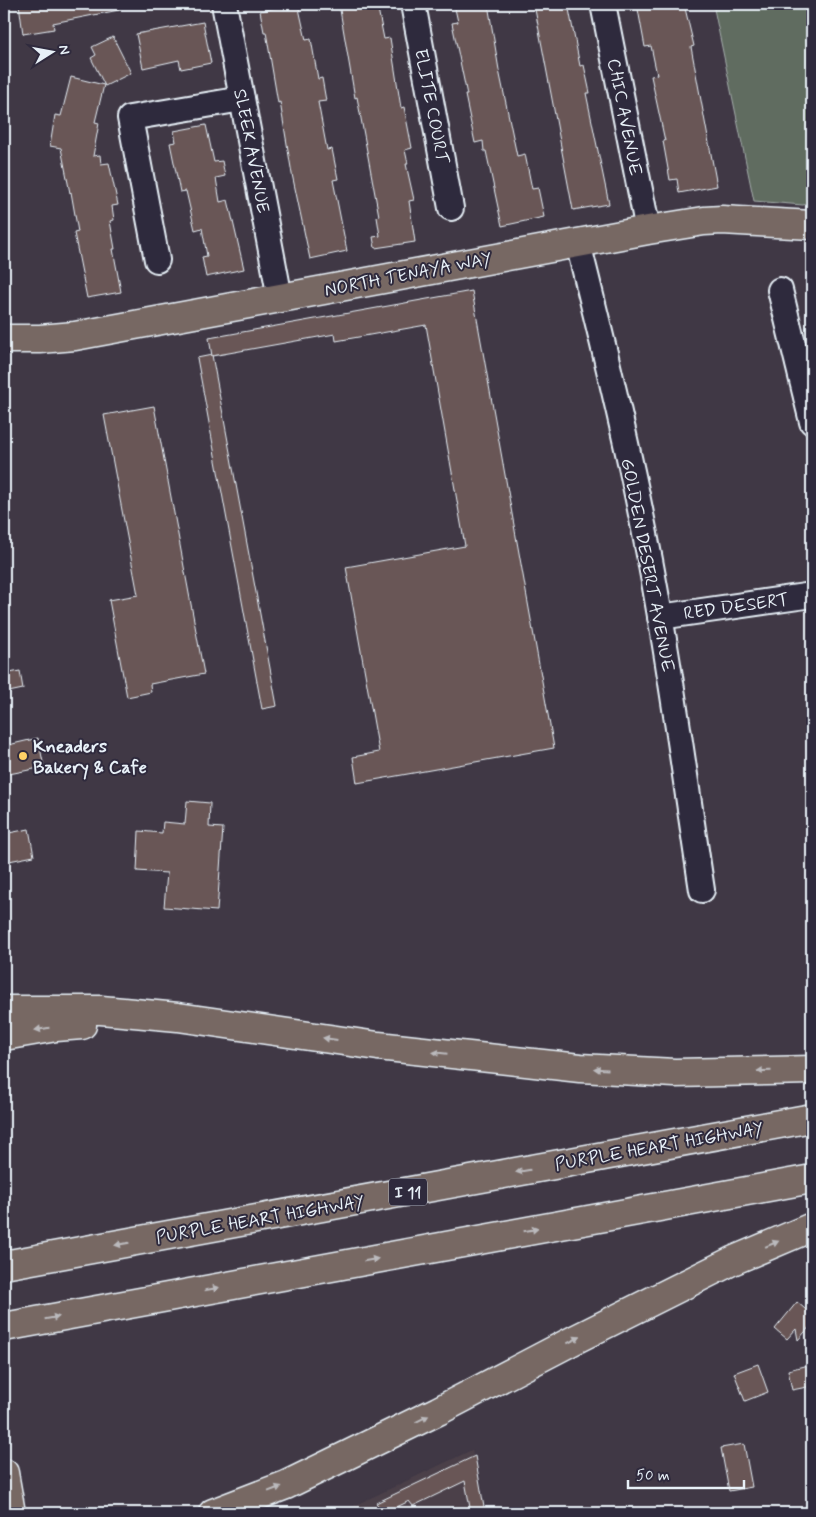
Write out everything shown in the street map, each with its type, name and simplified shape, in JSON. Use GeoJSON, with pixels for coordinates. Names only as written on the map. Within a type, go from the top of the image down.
{"type":"FeatureCollection","features":[{"type":"Feature","properties":{"kind":"main road","name":"NORTH TENAYA WAY"},"geometry":{"type":"LineString","coordinates":[[4,340],[40,340],[74,336],[704,221],[722,220],[812,225]]}},
{"type":"Feature","properties":{"kind":"main road"},"geometry":{"type":"LineString","coordinates":[[4,1010],[101,1010],[178,1017],[378,1046],[580,1068],[674,1073],[812,1070]]}},
{"type":"Feature","properties":{"kind":"main road"},"geometry":{"type":"LineString","coordinates":[[4,1036],[56,1027],[178,1017]]}},
{"type":"Feature","properties":{"kind":"main road","name":"PURPLE HEART HIGHWAY"},"geometry":{"type":"LineString","coordinates":[[4,1266],[812,1118]]}},
{"type":"Feature","properties":{"kind":"main road"},"geometry":{"type":"LineString","coordinates":[[4,1327],[812,1179]]}},
{"type":"Feature","properties":{"kind":"main road"},"geometry":{"type":"LineString","coordinates":[[214,1513],[286,1485],[438,1411],[732,1261],[812,1227]]}},
{"type":"Feature","properties":{"kind":"main road"},"geometry":{"type":"LineString","coordinates":[[4,1474],[11,1513]]}},
{"type":"Feature","properties":{"kind":"street","name":"SLEEK AVENUE"},"geometry":{"type":"LineString","coordinates":[[224,4],[280,298]]}},
{"type":"Feature","properties":{"kind":"street","name":"ELITE COURT"},"geometry":{"type":"LineString","coordinates":[[412,4],[451,208]]}},
{"type":"Feature","properties":{"kind":"street","name":"CHIC AVENUE"},"geometry":{"type":"LineString","coordinates":[[603,4],[648,230]]}},
{"type":"Feature","properties":{"kind":"street"},"geometry":{"type":"LineString","coordinates":[[157,260],[130,118],[242,98]]}},
{"type":"Feature","properties":{"kind":"street","name":"GOLDEN DESERT AVENUE"},"geometry":{"type":"LineString","coordinates":[[578,243],[614,385],[660,617],[702,890]]}},
{"type":"Feature","properties":{"kind":"street"},"geometry":{"type":"LineString","coordinates":[[780,290],[812,422]]}},
{"type":"Feature","properties":{"kind":"street","name":"RED DESERT"},"geometry":{"type":"LineString","coordinates":[[660,617],[812,595]]}},
{"type":"Feature","properties":{"kind":"shaded area"},"geometry":{"type":"Polygon","coordinates":[[[472,1450],[482,1513],[339,1513],[472,1450]]]}},
{"type":"Feature","properties":{"kind":"green space"},"geometry":{"type":"Polygon","coordinates":[[[713,4],[812,4],[812,203],[803,205],[754,201],[713,4]]]}},
{"type":"Feature","properties":{"kind":"building"},"geometry":{"type":"Polygon","coordinates":[[[19,4],[119,4],[119,10],[53,23],[54,29],[23,34],[19,4]]]}},
{"type":"Feature","properties":{"kind":"building"},"geometry":{"type":"Polygon","coordinates":[[[298,4],[306,40],[311,39],[318,79],[322,78],[326,101],[318,102],[327,150],[332,149],[338,179],[333,180],[347,251],[310,259],[292,174],[280,102],[278,103],[266,32],[264,32],[260,11],[298,4]]]}},
{"type":"Feature","properties":{"kind":"building"},"geometry":{"type":"Polygon","coordinates":[[[339,4],[377,4],[384,39],[390,38],[401,108],[404,107],[412,148],[405,150],[414,200],[409,201],[415,242],[375,248],[373,237],[380,236],[377,217],[379,216],[357,97],[355,98],[339,4]]]}},
{"type":"Feature","properties":{"kind":"building"},"geometry":{"type":"Polygon","coordinates":[[[454,4],[488,4],[499,70],[517,156],[525,154],[532,189],[538,188],[544,217],[502,226],[483,141],[475,143],[452,23],[458,22],[454,4]]]}},
{"type":"Feature","properties":{"kind":"building"},"geometry":{"type":"Polygon","coordinates":[[[534,4],[568,4],[580,66],[584,65],[590,93],[586,93],[609,204],[573,210],[534,4]]]}},
{"type":"Feature","properties":{"kind":"building"},"geometry":{"type":"Polygon","coordinates":[[[637,4],[684,4],[694,46],[691,47],[717,186],[679,193],[677,179],[670,180],[663,141],[665,141],[651,76],[657,75],[651,46],[645,47],[637,4]]]}},
{"type":"Feature","properties":{"kind":"building"},"geometry":{"type":"Polygon","coordinates":[[[203,22],[211,63],[181,69],[179,60],[143,68],[136,34],[203,22]]]}},
{"type":"Feature","properties":{"kind":"building"},"geometry":{"type":"Polygon","coordinates":[[[113,37],[131,73],[105,86],[91,58],[96,55],[92,47],[113,37]]]}},
{"type":"Feature","properties":{"kind":"building"},"geometry":{"type":"Polygon","coordinates":[[[71,77],[104,85],[95,122],[99,123],[93,156],[100,155],[101,164],[109,163],[118,205],[112,206],[114,220],[110,221],[121,292],[87,298],[74,233],[78,232],[61,148],[50,146],[55,115],[61,116],[71,77]]]}},
{"type":"Feature","properties":{"kind":"building"},"geometry":{"type":"Polygon","coordinates":[[[206,125],[214,162],[222,161],[225,176],[216,178],[220,202],[228,200],[244,269],[206,277],[202,257],[207,256],[202,228],[195,230],[186,191],[180,192],[170,143],[176,142],[174,131],[206,125]]]}},
{"type":"Feature","properties":{"kind":"building"},"geometry":{"type":"Polygon","coordinates":[[[472,291],[554,748],[357,783],[353,757],[379,752],[346,567],[465,546],[426,325],[336,341],[335,334],[212,356],[209,338],[472,291]]]}},
{"type":"Feature","properties":{"kind":"building"},"geometry":{"type":"Polygon","coordinates":[[[212,355],[277,706],[262,709],[197,358],[212,355]]]}},
{"type":"Feature","properties":{"kind":"building"},"geometry":{"type":"Polygon","coordinates":[[[154,406],[204,674],[150,684],[151,692],[127,697],[109,600],[138,595],[104,415],[154,406]]]}},
{"type":"Feature","properties":{"kind":"building"},"geometry":{"type":"Polygon","coordinates":[[[20,671],[23,689],[4,693],[4,674],[20,671]]]}},
{"type":"Feature","properties":{"kind":"building","name":"Kneaders Bakery & Cafe"},"geometry":{"type":"Polygon","coordinates":[[[38,738],[44,767],[4,775],[4,746],[38,738]]]}},
{"type":"Feature","properties":{"kind":"building"},"geometry":{"type":"Polygon","coordinates":[[[187,801],[210,803],[209,827],[223,828],[217,911],[164,907],[167,873],[137,871],[139,831],[162,833],[163,822],[185,824],[187,801]]]}},
{"type":"Feature","properties":{"kind":"building"},"geometry":{"type":"Polygon","coordinates":[[[29,829],[34,856],[4,862],[4,834],[29,829]]]}},
{"type":"Feature","properties":{"kind":"building"},"geometry":{"type":"Polygon","coordinates":[[[797,1302],[812,1315],[812,1324],[798,1340],[796,1329],[787,1339],[775,1329],[797,1302]]]}},
{"type":"Feature","properties":{"kind":"building"},"geometry":{"type":"Polygon","coordinates":[[[758,1364],[768,1392],[745,1401],[734,1373],[758,1364]]]}},
{"type":"Feature","properties":{"kind":"building"},"geometry":{"type":"Polygon","coordinates":[[[812,1364],[812,1386],[792,1390],[788,1370],[812,1364]]]}},
{"type":"Feature","properties":{"kind":"building"},"geometry":{"type":"Polygon","coordinates":[[[744,1444],[752,1487],[729,1491],[721,1448],[744,1444]]]}},
{"type":"Feature","properties":{"kind":"building"},"geometry":{"type":"Polygon","coordinates":[[[475,1456],[485,1513],[471,1513],[465,1481],[413,1506],[409,1501],[385,1513],[376,1503],[475,1456]]]}},
{"type":"Feature","properties":{"kind":"place","name":"Kneaders Bakery & Cafe"},"geometry":{"type":"Point","coordinates":[23,756]}}]}
